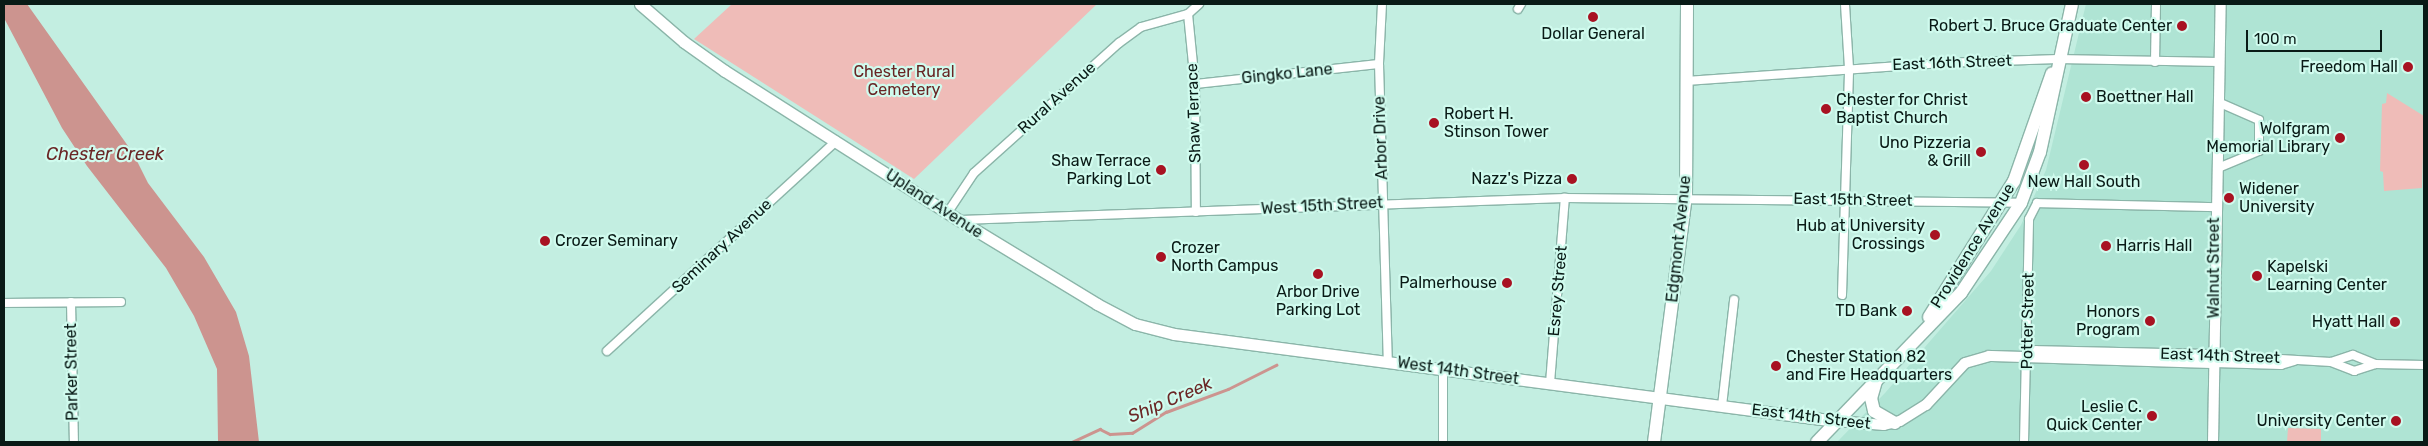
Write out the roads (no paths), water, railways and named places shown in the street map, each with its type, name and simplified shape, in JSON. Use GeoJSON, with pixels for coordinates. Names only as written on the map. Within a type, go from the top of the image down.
{"type":"FeatureCollection","features":[{"type":"Feature","properties":{"kind":"main road","name":"Edgmont Avenue"},"geometry":{"type":"LineString","coordinates":[[1654,442],[1686,197],[1686,4]]}},
{"type":"Feature","properties":{"kind":"main road","name":"Providence Avenue"},"geometry":{"type":"LineString","coordinates":[[1817,442],[1961,293],[2021,203],[2044,138],[2058,60],[2072,4]]}},
{"type":"Feature","properties":{"kind":"main road","name":"Upland Avenue"},"geometry":{"type":"LineString","coordinates":[[645,5],[692,48],[959,220],[1096,304],[1135,324],[1174,334],[1256,345]]}},
{"type":"Feature","properties":{"kind":"main road","name":"Providence Avenue"},"geometry":{"type":"LineString","coordinates":[[1911,343],[2002,203],[2014,181],[2041,98],[2058,60]]}},
{"type":"Feature","properties":{"kind":"main road","name":"West 14th Street"},"geometry":{"type":"LineString","coordinates":[[1256,345],[1661,398]]}},
{"type":"Feature","properties":{"kind":"main road"},"geometry":{"type":"LineString","coordinates":[[1877,379],[1871,404],[1879,416],[1895,423]]}},
{"type":"Feature","properties":{"kind":"main road","name":"East 14th Street"},"geometry":{"type":"LineString","coordinates":[[1661,398],[1836,422]]}},
{"type":"Feature","properties":{"kind":"street"},"geometry":{"type":"LineString","coordinates":[[1188,14],[1199,4]]}},
{"type":"Feature","properties":{"kind":"street","name":"Arbor Drive"},"geometry":{"type":"LineString","coordinates":[[1382,4],[1378,64],[1388,361]]}},
{"type":"Feature","properties":{"kind":"street"},"geometry":{"type":"LineString","coordinates":[[1842,295],[1849,68],[1845,4]]}},
{"type":"Feature","properties":{"kind":"street"},"geometry":{"type":"LineString","coordinates":[[2155,62],[2156,4]]}},
{"type":"Feature","properties":{"kind":"street","name":"Walnut Street"},"geometry":{"type":"LineString","coordinates":[[2213,442],[2215,208],[2220,102],[2221,4]]}},
{"type":"Feature","properties":{"kind":"street","name":"Shaw Terrace"},"geometry":{"type":"LineString","coordinates":[[1188,14],[1195,84],[1196,212]]}},
{"type":"Feature","properties":{"kind":"street","name":"Rural Avenue"},"geometry":{"type":"LineString","coordinates":[[948,212],[974,173],[1119,43],[1141,27],[1188,14]]}},
{"type":"Feature","properties":{"kind":"street","name":"East 16th Street"},"geometry":{"type":"LineString","coordinates":[[1686,81],[1849,68],[2058,60],[2219,62]]}},
{"type":"Feature","properties":{"kind":"street","name":"Gingko Lane"},"geometry":{"type":"LineString","coordinates":[[1195,84],[1378,64]]}},
{"type":"Feature","properties":{"kind":"street"},"geometry":{"type":"LineString","coordinates":[[2218,168],[2259,151],[2259,120],[2220,102]]}},
{"type":"Feature","properties":{"kind":"street","name":"Seminary Avenue"},"geometry":{"type":"LineString","coordinates":[[607,351],[836,141]]}},
{"type":"Feature","properties":{"kind":"street","name":"East 15th Street"},"geometry":{"type":"LineString","coordinates":[[1686,197],[2021,203]]}},
{"type":"Feature","properties":{"kind":"street","name":"West 15th Street"},"geometry":{"type":"LineString","coordinates":[[959,220],[1384,203],[1686,197]]}},
{"type":"Feature","properties":{"kind":"street","name":"Esrey Street"},"geometry":{"type":"LineString","coordinates":[[1550,384],[1565,198]]}},
{"type":"Feature","properties":{"kind":"street","name":"Potter Street"},"geometry":{"type":"LineString","coordinates":[[2024,442],[2029,219],[2037,203],[2215,208]]}},
{"type":"Feature","properties":{"kind":"street"},"geometry":{"type":"LineString","coordinates":[[1722,406],[1734,300]]}},
{"type":"Feature","properties":{"kind":"street","name":"Parker Street"},"geometry":{"type":"LineString","coordinates":[[71,302],[74,442]]}},
{"type":"Feature","properties":{"kind":"street"},"geometry":{"type":"LineString","coordinates":[[4,303],[121,302]]}},
{"type":"Feature","properties":{"kind":"street","name":"East 14th Street"},"geometry":{"type":"LineString","coordinates":[[1836,422],[1895,423],[1917,412],[1966,363],[1995,356],[2027,356],[2037,360],[2117,357],[2214,359],[2281,365],[2294,361],[2331,362],[2353,355],[2375,364]]}},
{"type":"Feature","properties":{"kind":"street","name":"East 14th Street"},"geometry":{"type":"LineString","coordinates":[[2331,362],[2354,371],[2375,364],[2424,365]]}},
{"type":"Feature","properties":{"kind":"street"},"geometry":{"type":"LineString","coordinates":[[1443,370],[1443,442]]}},
{"type":"Feature","properties":{"kind":"water","name":"Chester Creek"},"geometry":{"type":"Polygon","coordinates":[[[4,4],[27,4],[133,153],[148,183],[204,257],[236,312],[249,356],[259,442],[218,442],[217,369],[194,316],[166,268],[87,166],[62,128],[4,18],[4,4]]]}},
{"type":"Feature","properties":{"kind":"waterway","name":"Ship Creek"},"geometry":{"type":"LineString","coordinates":[[1072,442],[1100,429],[1110,434],[1132,433],[1166,412],[1228,389],[1276,365]]}},
{"type":"Feature","properties":{"kind":"place","name":"Dollar General"},"geometry":{"type":"Point","coordinates":[1593,17]}},
{"type":"Feature","properties":{"kind":"place","name":"Robert J. Bruce Graduate Center"},"geometry":{"type":"Point","coordinates":[2182,26]}},
{"type":"Feature","properties":{"kind":"place","name":"Freedom Hall"},"geometry":{"type":"Point","coordinates":[2408,67]}},
{"type":"Feature","properties":{"kind":"place","name":"Boettner Hall"},"geometry":{"type":"Point","coordinates":[2086,97]}},
{"type":"Feature","properties":{"kind":"place","name":"Chester for Christ Baptist Church"},"geometry":{"type":"Point","coordinates":[1826,109]}},
{"type":"Feature","properties":{"kind":"place","name":"Robert H. Stinson Tower"},"geometry":{"type":"Point","coordinates":[1434,123]}},
{"type":"Feature","properties":{"kind":"place","name":"Wolfgram Memorial Library"},"geometry":{"type":"Point","coordinates":[2340,138]}},
{"type":"Feature","properties":{"kind":"place","name":"Uno Pizzeria & Grill"},"geometry":{"type":"Point","coordinates":[1981,152]}},
{"type":"Feature","properties":{"kind":"place","name":"New Hall South"},"geometry":{"type":"Point","coordinates":[2084,165]}},
{"type":"Feature","properties":{"kind":"place","name":"Shaw Terrace Parking Lot"},"geometry":{"type":"Point","coordinates":[1161,170]}},
{"type":"Feature","properties":{"kind":"place","name":"Nazz's Pizza"},"geometry":{"type":"Point","coordinates":[1572,179]}},
{"type":"Feature","properties":{"kind":"place","name":"Widener University"},"geometry":{"type":"Point","coordinates":[2229,198]}},
{"type":"Feature","properties":{"kind":"place","name":"Hub at University Crossings"},"geometry":{"type":"Point","coordinates":[1935,235]}},
{"type":"Feature","properties":{"kind":"place","name":"Crozer Seminary"},"geometry":{"type":"Point","coordinates":[545,241]}},
{"type":"Feature","properties":{"kind":"place","name":"Harris Hall"},"geometry":{"type":"Point","coordinates":[2106,246]}},
{"type":"Feature","properties":{"kind":"place","name":"Crozer North Campus"},"geometry":{"type":"Point","coordinates":[1161,257]}},
{"type":"Feature","properties":{"kind":"place","name":"Arbor Drive Parking Lot"},"geometry":{"type":"Point","coordinates":[1318,274]}},
{"type":"Feature","properties":{"kind":"place","name":"Kapelski Learning Center"},"geometry":{"type":"Point","coordinates":[2257,276]}},
{"type":"Feature","properties":{"kind":"place","name":"Palmerhouse"},"geometry":{"type":"Point","coordinates":[1507,283]}},
{"type":"Feature","properties":{"kind":"place","name":"TD Bank"},"geometry":{"type":"Point","coordinates":[1907,311]}},
{"type":"Feature","properties":{"kind":"place","name":"Honors Program"},"geometry":{"type":"Point","coordinates":[2150,321]}},
{"type":"Feature","properties":{"kind":"place","name":"Hyatt Hall"},"geometry":{"type":"Point","coordinates":[2395,322]}},
{"type":"Feature","properties":{"kind":"place","name":"Chester Station 82 and Fire Headquarters"},"geometry":{"type":"Point","coordinates":[1776,366]}},
{"type":"Feature","properties":{"kind":"place","name":"Leslie C. Quick Center"},"geometry":{"type":"Point","coordinates":[2152,416]}},
{"type":"Feature","properties":{"kind":"place","name":"University Center"},"geometry":{"type":"Point","coordinates":[2396,421]}},
{"type":"Feature","properties":{"kind":"park label","name":"Chester Rural Cemetery"},"geometry":{"type":"Point","coordinates":[904,81]}}]}
